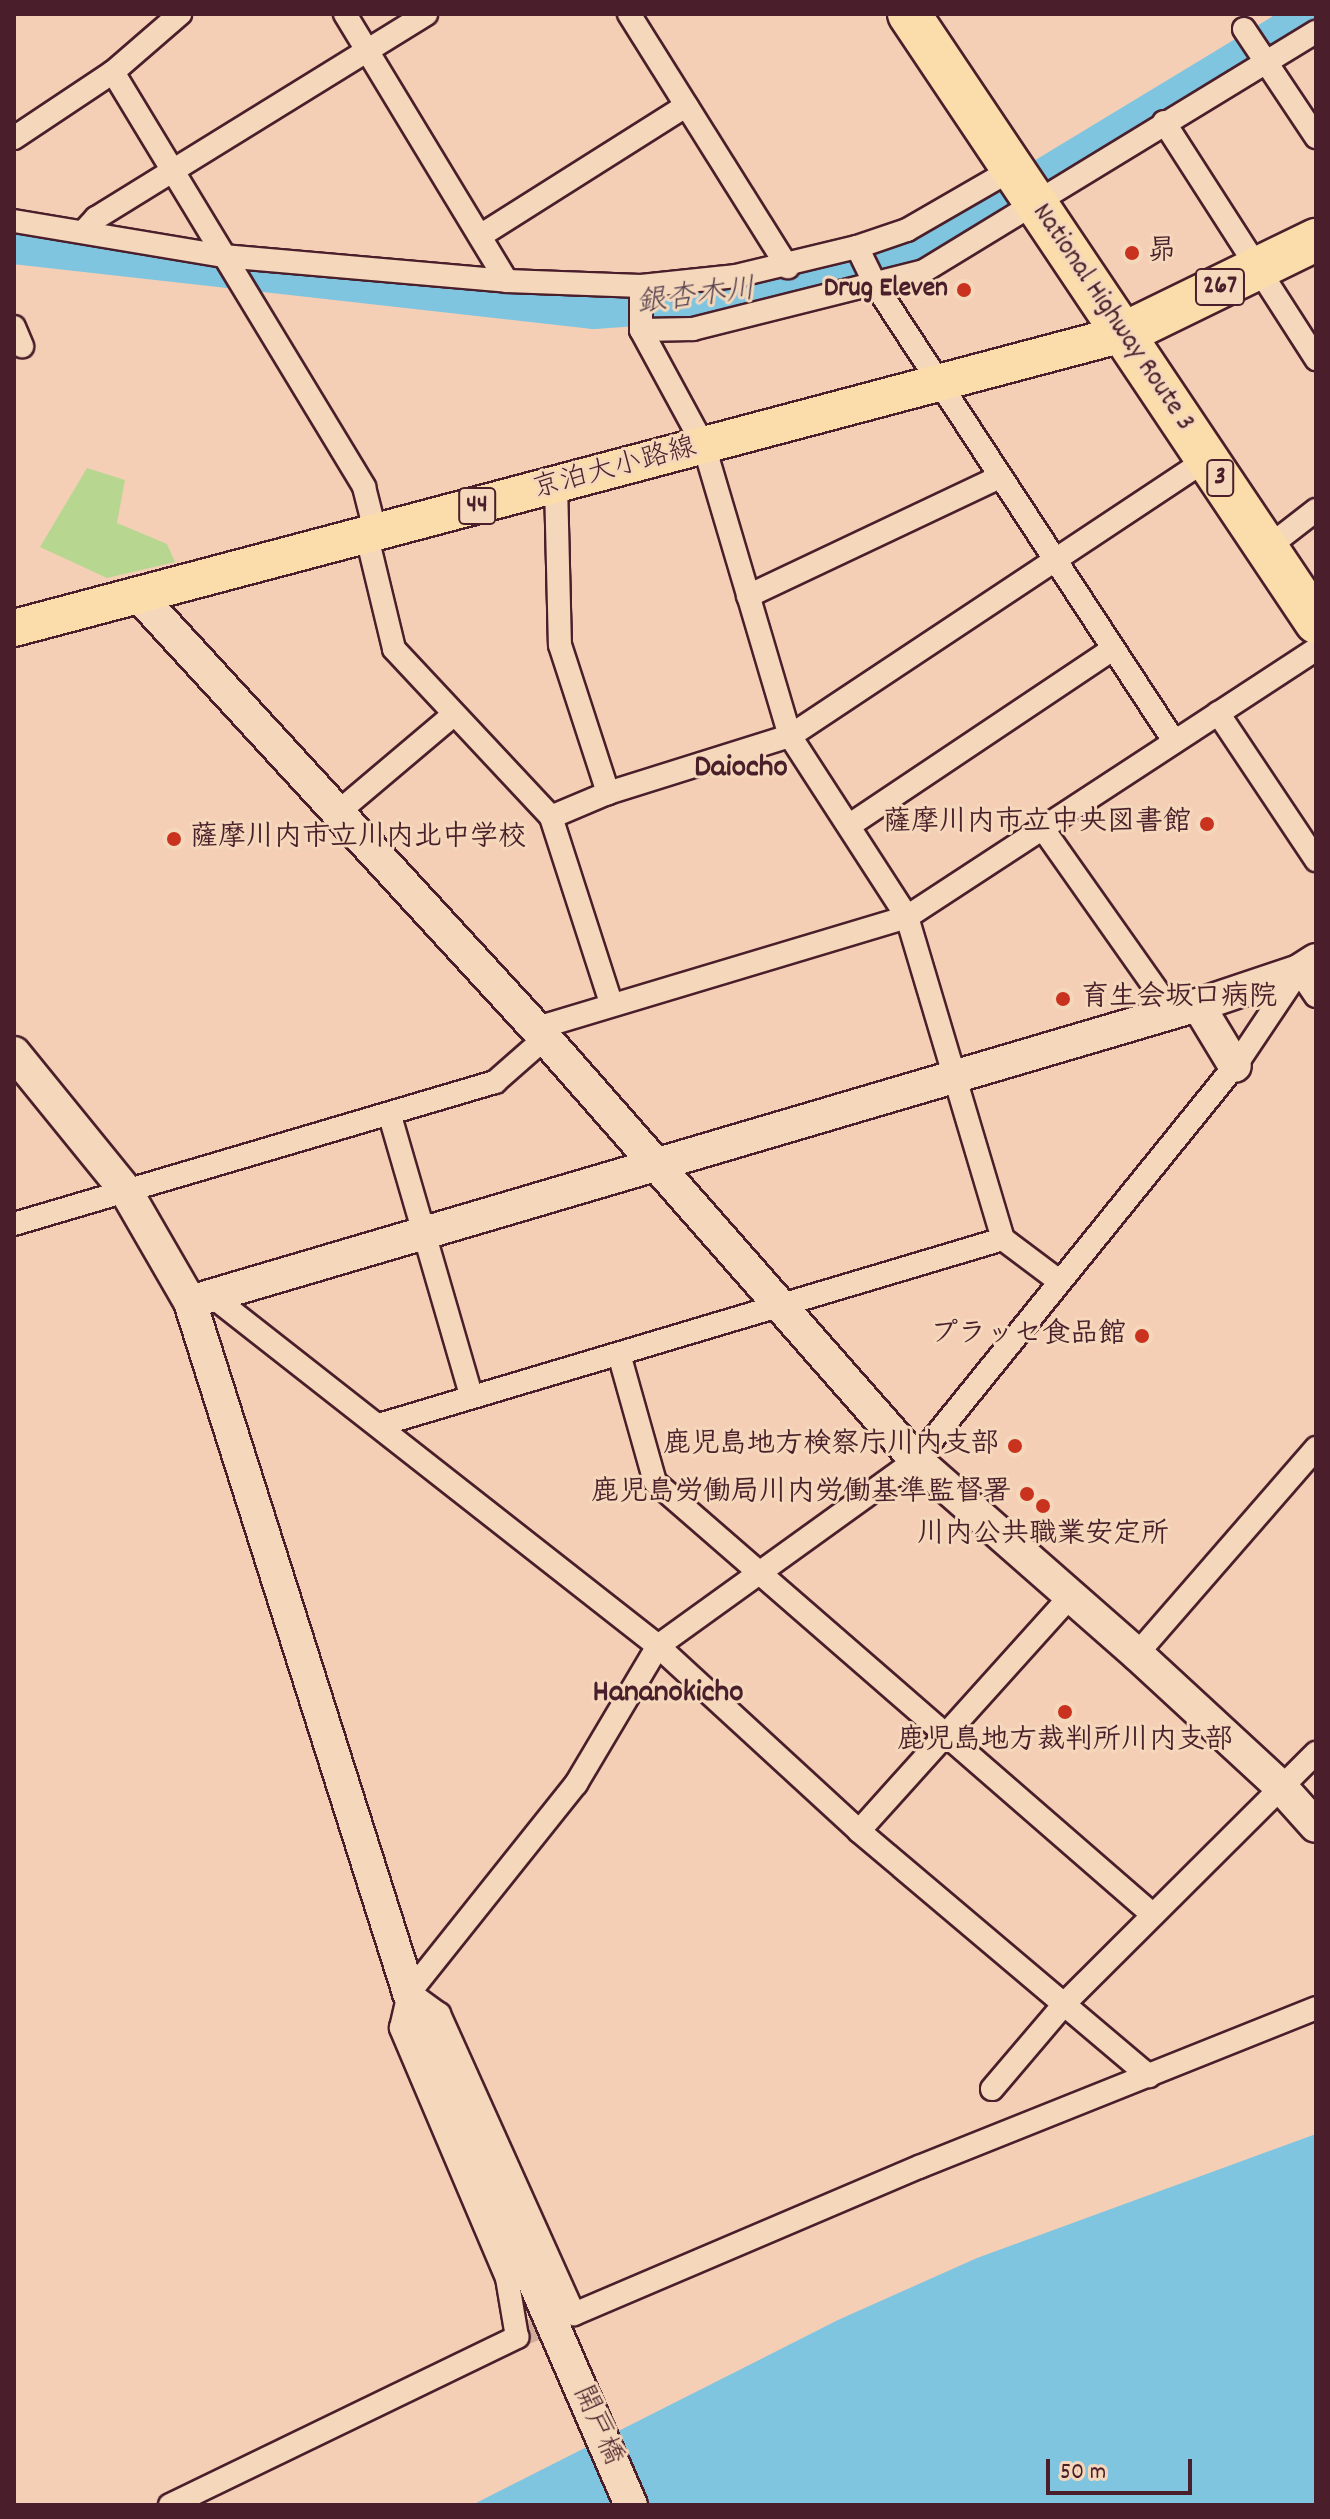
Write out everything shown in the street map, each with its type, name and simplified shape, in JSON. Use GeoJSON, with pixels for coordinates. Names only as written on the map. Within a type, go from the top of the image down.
{"type":"FeatureCollection","features":[{"type":"Feature","properties":{"kind":"highway","name":"National Highway Route 3"},"geometry":{"type":"LineString","coordinates":[[909,14],[1316,622]]}},
{"type":"Feature","properties":{"kind":"highway","name":"267"},"geometry":{"type":"LineString","coordinates":[[1123,334],[1316,240]]}},
{"type":"Feature","properties":{"kind":"main road","name":"京泊大小路線"},"geometry":{"type":"LineString","coordinates":[[14,628],[1123,334]]}},
{"type":"Feature","properties":{"kind":"street"},"geometry":{"type":"LineString","coordinates":[[14,138],[113,72],[180,14]]}},
{"type":"Feature","properties":{"kind":"street"},"geometry":{"type":"LineString","coordinates":[[345,14],[507,281]]}},
{"type":"Feature","properties":{"kind":"street"},"geometry":{"type":"LineString","coordinates":[[84,231],[96,218],[426,14]]}},
{"type":"Feature","properties":{"kind":"street"},"geometry":{"type":"LineString","coordinates":[[629,14],[788,267]]}},
{"type":"Feature","properties":{"kind":"street"},"geometry":{"type":"LineString","coordinates":[[1246,32],[1316,137]]}},
{"type":"Feature","properties":{"kind":"street"},"geometry":{"type":"LineString","coordinates":[[14,221],[84,231],[226,260],[641,289],[788,267],[859,250],[1024,188],[1164,122],[1263,58],[1316,32]]}},
{"type":"Feature","properties":{"kind":"street"},"geometry":{"type":"LineString","coordinates":[[113,72],[364,487],[394,649],[551,817],[611,1003]]}},
{"type":"Feature","properties":{"kind":"street"},"geometry":{"type":"LineString","coordinates":[[480,236],[686,106]]}},
{"type":"Feature","properties":{"kind":"street"},"geometry":{"type":"LineString","coordinates":[[1164,122],[1255,271],[1316,359]]}},
{"type":"Feature","properties":{"kind":"street"},"geometry":{"type":"LineString","coordinates":[[641,327],[693,329],[924,271],[1024,188]]}},
{"type":"Feature","properties":{"kind":"street"},"geometry":{"type":"LineString","coordinates":[[859,250],[874,282],[939,384],[1174,741]]}},
{"type":"Feature","properties":{"kind":"street"},"geometry":{"type":"LineString","coordinates":[[641,289],[641,327],[704,446],[790,736],[907,917],[957,1076],[1003,1239],[1059,1281]]}},
{"type":"Feature","properties":{"kind":"street"},"geometry":{"type":"LineString","coordinates":[[551,817],[608,793],[790,736],[1207,459]]}},
{"type":"Feature","properties":{"kind":"street"},"geometry":{"type":"LineString","coordinates":[[748,596],[1000,477]]}},
{"type":"Feature","properties":{"kind":"street"},"geometry":{"type":"LineString","coordinates":[[556,484],[560,645],[608,793]]}},
{"type":"Feature","properties":{"kind":"street"},"geometry":{"type":"LineString","coordinates":[[1267,548],[1316,510]]}},
{"type":"Feature","properties":{"kind":"street"},"geometry":{"type":"LineString","coordinates":[[139,596],[539,1034],[779,1309],[916,1460],[1137,1654],[1281,1787],[1316,1826]]}},
{"type":"Feature","properties":{"kind":"street"},"geometry":{"type":"LineString","coordinates":[[850,825],[1113,649]]}},
{"type":"Feature","properties":{"kind":"street"},"geometry":{"type":"LineString","coordinates":[[14,1224],[390,1116],[495,1082],[539,1034],[611,1003],[907,917],[1041,826],[1316,649]]}},
{"type":"Feature","properties":{"kind":"street"},"geometry":{"type":"LineString","coordinates":[[1218,713],[1316,860]]}},
{"type":"Feature","properties":{"kind":"street"},"geometry":{"type":"LineString","coordinates":[[336,814],[453,715]]}},
{"type":"Feature","properties":{"kind":"street"},"geometry":{"type":"LineString","coordinates":[[1041,826],[1185,1009],[1236,1064]]}},
{"type":"Feature","properties":{"kind":"street"},"geometry":{"type":"LineString","coordinates":[[201,1299],[1185,1009],[1310,976]]}},
{"type":"Feature","properties":{"kind":"street"},"geometry":{"type":"LineString","coordinates":[[170,2505],[517,2337],[507,2278],[401,2028],[409,1993],[576,1784],[658,1646],[916,1460],[1310,976]]}},
{"type":"Feature","properties":{"kind":"street","name":"開戸橋"},"geometry":{"type":"LineString","coordinates":[[14,1053],[126,1191],[201,1299],[409,1993],[631,2505]]}},
{"type":"Feature","properties":{"kind":"street"},"geometry":{"type":"LineString","coordinates":[[390,1116],[471,1395]]}},
{"type":"Feature","properties":{"kind":"street"},"geometry":{"type":"LineString","coordinates":[[379,1425],[471,1395],[779,1309],[1003,1239]]}},
{"type":"Feature","properties":{"kind":"street"},"geometry":{"type":"LineString","coordinates":[[201,1299],[379,1425],[658,1646],[859,1831],[1066,2002],[1149,2076]]}},
{"type":"Feature","properties":{"kind":"street"},"geometry":{"type":"LineString","coordinates":[[619,1354],[655,1482],[1152,1914]]}},
{"type":"Feature","properties":{"kind":"street"},"geometry":{"type":"LineString","coordinates":[[1137,1654],[1314,1454]]}},
{"type":"Feature","properties":{"kind":"street"},"geometry":{"type":"LineString","coordinates":[[859,1831],[1070,1597]]}},
{"type":"Feature","properties":{"kind":"street"},"geometry":{"type":"LineString","coordinates":[[992,2089],[1066,2002],[1316,1753]]}},
{"type":"Feature","properties":{"kind":"street"},"geometry":{"type":"LineString","coordinates":[[409,1993],[439,2014],[574,2314],[1316,2008]]}},
{"type":"Feature","properties":{"kind":"green space"},"geometry":{"type":"Polygon","coordinates":[[[87,468],[125,480],[117,523],[167,544],[175,562],[107,578],[40,547],[87,468]]]}},
{"type":"Feature","properties":{"kind":"water"},"geometry":{"type":"Polygon","coordinates":[[[1316,2134],[1316,2505],[472,2505],[838,2320],[977,2258],[1316,2134]]]}},
{"type":"Feature","properties":{"kind":"waterway","name":"銀杏木川"},"geometry":{"type":"LineString","coordinates":[[14,246],[594,311],[723,302],[898,257],[1004,200],[1311,14]]}},
{"type":"Feature","properties":{"kind":"tunnel"},"geometry":{"type":"LineString","coordinates":[[517,2337],[564,2318]]}},
{"type":"Feature","properties":{"kind":"place","name":"昴"},"geometry":{"type":"Point","coordinates":[1132,253]}},
{"type":"Feature","properties":{"kind":"place","name":"Drug Eleven"},"geometry":{"type":"Point","coordinates":[964,290]}},
{"type":"Feature","properties":{"kind":"place","name":"薩摩川内市立中央図書館"},"geometry":{"type":"Point","coordinates":[1207,824]}},
{"type":"Feature","properties":{"kind":"place","name":"薩摩川内市立川内北中学校"},"geometry":{"type":"Point","coordinates":[174,839]}},
{"type":"Feature","properties":{"kind":"place","name":"育生会坂口病院"},"geometry":{"type":"Point","coordinates":[1063,999]}},
{"type":"Feature","properties":{"kind":"place","name":"プラッセ食品館"},"geometry":{"type":"Point","coordinates":[1142,1336]}},
{"type":"Feature","properties":{"kind":"place","name":"鹿児島地方検察庁川内支部"},"geometry":{"type":"Point","coordinates":[1015,1446]}},
{"type":"Feature","properties":{"kind":"place","name":"鹿児島労働局川内労働基準監督署"},"geometry":{"type":"Point","coordinates":[1027,1494]}},
{"type":"Feature","properties":{"kind":"place","name":"川内公共職業安定所"},"geometry":{"type":"Point","coordinates":[1043,1506]}},
{"type":"Feature","properties":{"kind":"place","name":"鹿児島地方裁判所川内支部"},"geometry":{"type":"Point","coordinates":[1065,1712]}},
{"type":"Feature","properties":{"kind":"district","name":"Daiocho"},"geometry":{"type":"Point","coordinates":[741,769]}},
{"type":"Feature","properties":{"kind":"district","name":"Hananokicho"},"geometry":{"type":"Point","coordinates":[668,1694]}}]}
